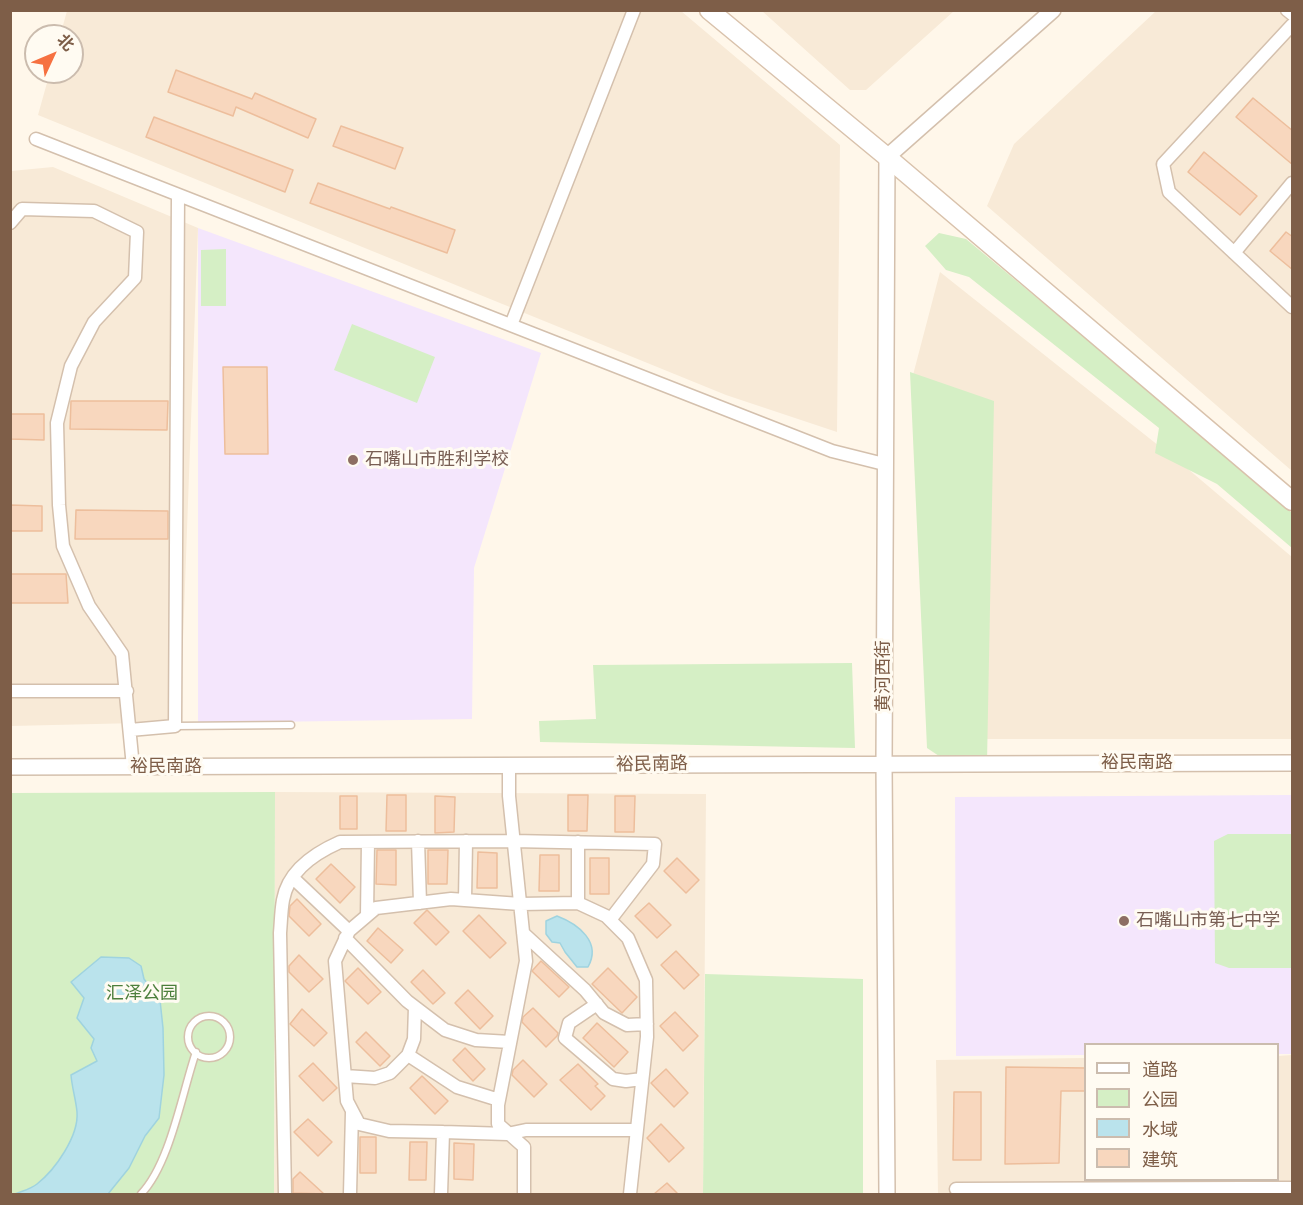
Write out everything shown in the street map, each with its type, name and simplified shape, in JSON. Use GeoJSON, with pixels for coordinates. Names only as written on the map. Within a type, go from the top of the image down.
{"type":"FeatureCollection","features":[{"type":"Feature","properties":{"kind":"main road"},"geometry":{"type":"LineString","coordinates":[[710,10],[1293,501]]}},
{"type":"Feature","properties":{"kind":"street"},"geometry":{"type":"LineString","coordinates":[[511,325],[634,10]]}},
{"type":"Feature","properties":{"kind":"street"},"geometry":{"type":"LineString","coordinates":[[887,157],[1053,10]]}},
{"type":"Feature","properties":{"kind":"street"},"geometry":{"type":"LineString","coordinates":[[1287,10],[1293,14]]}},
{"type":"Feature","properties":{"kind":"street"},"geometry":{"type":"LineString","coordinates":[[1293,25],[1163,164],[1169,192],[1293,306]]}},
{"type":"Feature","properties":{"kind":"street"},"geometry":{"type":"LineString","coordinates":[[36,139],[832,451],[884,464]]}},
{"type":"Feature","properties":{"kind":"street","name":"黄河西街"},"geometry":{"type":"LineString","coordinates":[[887,157],[884,464],[887,1194]]}},
{"type":"Feature","properties":{"kind":"street"},"geometry":{"type":"LineString","coordinates":[[1234,253],[1293,183]]}},
{"type":"Feature","properties":{"kind":"street"},"geometry":{"type":"LineString","coordinates":[[130,730],[175,726],[178,195]]}},
{"type":"Feature","properties":{"kind":"street"},"geometry":{"type":"LineString","coordinates":[[10,223],[22,209],[94,211],[137,232],[135,278],[94,322],[71,366],[57,423],[59,505],[63,546],[89,606],[122,654],[133,767]]}},
{"type":"Feature","properties":{"kind":"street"},"geometry":{"type":"LineString","coordinates":[[10,691],[127,691]]}},
{"type":"Feature","properties":{"kind":"street","name":"裕民南路"},"geometry":{"type":"LineString","coordinates":[[10,767],[1293,763]]}},
{"type":"Feature","properties":{"kind":"street"},"geometry":{"type":"LineString","coordinates":[[509,766],[509,796],[526,961],[499,1100],[498,1124],[524,1147],[524,1194]]}},
{"type":"Feature","properties":{"kind":"street"},"geometry":{"type":"LineString","coordinates":[[418,841],[420,903]]}},
{"type":"Feature","properties":{"kind":"street"},"geometry":{"type":"LineString","coordinates":[[465,900],[466,841]]}},
{"type":"Feature","properties":{"kind":"street"},"geometry":{"type":"LineString","coordinates":[[285,1194],[280,933],[284,897],[293,878],[317,852],[340,842],[513,841],[655,844],[653,864],[610,920]]}},
{"type":"Feature","properties":{"kind":"street"},"geometry":{"type":"LineString","coordinates":[[367,915],[368,842]]}},
{"type":"Feature","properties":{"kind":"street"},"geometry":{"type":"LineString","coordinates":[[578,842],[578,903]]}},
{"type":"Feature","properties":{"kind":"street"},"geometry":{"type":"LineString","coordinates":[[293,878],[415,1006],[445,1030],[476,1040],[510,1042]]}},
{"type":"Feature","properties":{"kind":"street"},"geometry":{"type":"LineString","coordinates":[[630,1194],[637,1130],[647,1024],[646,980],[628,938],[606,916],[578,903],[520,904],[451,899],[376,908],[347,935],[334,961],[347,1101],[359,1124],[389,1131],[507,1134],[526,1130],[637,1130]]}},
{"type":"Feature","properties":{"kind":"street"},"geometry":{"type":"LineString","coordinates":[[523,933],[585,990],[604,1013],[627,1025],[647,1024]]}},
{"type":"Feature","properties":{"kind":"street"},"geometry":{"type":"LineString","coordinates":[[597,1004],[569,1023],[565,1038],[613,1079],[626,1081],[642,1079]]}},
{"type":"Feature","properties":{"kind":"street"},"geometry":{"type":"LineString","coordinates":[[345,1076],[375,1078],[390,1073],[408,1055],[414,1039],[415,1006]]}},
{"type":"Feature","properties":{"kind":"street"},"geometry":{"type":"LineString","coordinates":[[408,1055],[457,1087],[499,1100]]}},
{"type":"Feature","properties":{"kind":"street"},"geometry":{"type":"LineString","coordinates":[[350,1194],[352,1110]]}},
{"type":"Feature","properties":{"kind":"street"},"geometry":{"type":"LineString","coordinates":[[441,1194],[443,1132]]}},
{"type":"Feature","properties":{"kind":"street"},"geometry":{"type":"LineString","coordinates":[[956,1189],[1245,1191],[1293,1188]]}},
{"type":"Feature","properties":{"kind":"lane"},"geometry":{"type":"LineString","coordinates":[[175,726],[291,725]]}},
{"type":"Feature","properties":{"kind":"lane"},"geometry":{"type":"LineString","coordinates":[[141,1194],[150,1185],[167,1146],[196,1052],[189,1041],[191,1025],[197,1019],[205,1016],[220,1019],[230,1032],[227,1048],[214,1057],[206,1057],[196,1052]]}},
{"type":"Feature","properties":{"kind":"shaded area"},"geometry":{"type":"Polygon","coordinates":[[[67,11],[681,11],[840,145],[837,432],[726,395],[38,115],[47,84],[84,84],[84,24],[63,24],[67,11]]]}},
{"type":"Feature","properties":{"kind":"shaded area"},"geometry":{"type":"Polygon","coordinates":[[[762,11],[954,11],[866,90],[850,90],[762,11]]]}},
{"type":"Feature","properties":{"kind":"shaded area"},"geometry":{"type":"Polygon","coordinates":[[[1156,11],[1292,11],[1292,471],[987,206],[1014,144],[1156,11]]]}},
{"type":"Feature","properties":{"kind":"shaded area"},"geometry":{"type":"Polygon","coordinates":[[[53,167],[198,228],[180,722],[11,726],[11,171],[53,167]]]}},
{"type":"Feature","properties":{"kind":"shaded area","name":"石嘴山市胜利学校"},"geometry":{"type":"Polygon","coordinates":[[[198,228],[541,353],[474,568],[472,719],[198,723],[198,228]]]}},
{"type":"Feature","properties":{"kind":"shaded area"},"geometry":{"type":"Polygon","coordinates":[[[940,272],[1188,469],[1292,557],[1292,739],[986,739],[913,375],[940,272]]]}},
{"type":"Feature","properties":{"kind":"shaded area"},"geometry":{"type":"Polygon","coordinates":[[[275,792],[706,794],[703,1194],[274,1194],[275,792]]]}},
{"type":"Feature","properties":{"kind":"shaded area","name":"石嘴山市第七中学"},"geometry":{"type":"Polygon","coordinates":[[[1292,795],[1292,1054],[1279,1054],[1279,1043],[1084,1043],[1084,1055],[956,1056],[955,797],[1292,795]]]}},
{"type":"Feature","properties":{"kind":"shaded area"},"geometry":{"type":"Polygon","coordinates":[[[1292,1055],[1292,1194],[938,1194],[936,1060],[1084,1058],[1084,1181],[1279,1181],[1279,1056],[1292,1055]]]}},
{"type":"Feature","properties":{"kind":"green space"},"geometry":{"type":"Polygon","coordinates":[[[939,233],[966,239],[1230,458],[1292,513],[1292,548],[1217,484],[1155,453],[1159,428],[969,277],[946,270],[925,246],[939,233]]]}},
{"type":"Feature","properties":{"kind":"green space"},"geometry":{"type":"Polygon","coordinates":[[[226,249],[226,306],[201,306],[201,250],[226,249]]]}},
{"type":"Feature","properties":{"kind":"green space"},"geometry":{"type":"Polygon","coordinates":[[[352,324],[435,357],[417,403],[334,370],[352,324]]]}},
{"type":"Feature","properties":{"kind":"green space"},"geometry":{"type":"Polygon","coordinates":[[[910,372],[994,401],[987,762],[945,760],[927,748],[910,372]]]}},
{"type":"Feature","properties":{"kind":"green space"},"geometry":{"type":"Polygon","coordinates":[[[852,663],[855,748],[540,742],[539,721],[596,719],[593,665],[852,663]]]}},
{"type":"Feature","properties":{"kind":"green space","name":"汇泽公园"},"geometry":{"type":"Polygon","coordinates":[[[275,792],[274,1194],[11,1194],[10,793],[275,792]]]}},
{"type":"Feature","properties":{"kind":"green space"},"geometry":{"type":"Polygon","coordinates":[[[1228,834],[1292,834],[1292,968],[1229,968],[1215,963],[1214,841],[1228,834]]]}},
{"type":"Feature","properties":{"kind":"green space"},"geometry":{"type":"Polygon","coordinates":[[[705,974],[863,979],[863,1194],[703,1194],[705,974]]]}},
{"type":"Feature","properties":{"kind":"water"},"geometry":{"type":"Polygon","coordinates":[[[557,916],[573,924],[586,935],[592,950],[592,958],[588,967],[577,967],[560,943],[552,942],[546,934],[546,921],[557,916]]]}},
{"type":"Feature","properties":{"kind":"water"},"geometry":{"type":"Polygon","coordinates":[[[101,957],[129,958],[141,966],[144,979],[160,1000],[164,1075],[159,1118],[145,1136],[129,1168],[108,1194],[15,1194],[32,1187],[44,1178],[64,1152],[74,1131],[77,1112],[71,1075],[97,1061],[91,1048],[94,1039],[77,1018],[84,998],[71,982],[101,957]]]}},
{"type":"Feature","properties":{"kind":"building"},"geometry":{"type":"Polygon","coordinates":[[[176,70],[252,99],[255,93],[316,119],[308,138],[236,107],[233,116],[168,92],[176,70]]]}},
{"type":"Feature","properties":{"kind":"building"},"geometry":{"type":"Polygon","coordinates":[[[1253,98],[1293,131],[1293,165],[1236,117],[1253,98]]]}},
{"type":"Feature","properties":{"kind":"building"},"geometry":{"type":"Polygon","coordinates":[[[154,117],[293,170],[285,192],[146,137],[154,117]]]}},
{"type":"Feature","properties":{"kind":"building"},"geometry":{"type":"Polygon","coordinates":[[[341,126],[403,148],[395,169],[333,146],[341,126]]]}},
{"type":"Feature","properties":{"kind":"building"},"geometry":{"type":"Polygon","coordinates":[[[1204,152],[1257,196],[1240,215],[1188,172],[1204,152]]]}},
{"type":"Feature","properties":{"kind":"building"},"geometry":{"type":"Polygon","coordinates":[[[318,183],[455,230],[447,253],[310,203],[318,183]]]}},
{"type":"Feature","properties":{"kind":"building"},"geometry":{"type":"Polygon","coordinates":[[[1286,232],[1293,237],[1293,270],[1270,251],[1286,232]]]}},
{"type":"Feature","properties":{"kind":"building"},"geometry":{"type":"Polygon","coordinates":[[[223,367],[267,367],[268,454],[225,454],[223,367]]]}},
{"type":"Feature","properties":{"kind":"building"},"geometry":{"type":"Polygon","coordinates":[[[71,401],[168,401],[167,430],[70,429],[71,401]]]}},
{"type":"Feature","properties":{"kind":"building"},"geometry":{"type":"Polygon","coordinates":[[[10,414],[44,414],[44,440],[10,439],[10,414]]]}},
{"type":"Feature","properties":{"kind":"building"},"geometry":{"type":"Polygon","coordinates":[[[10,505],[42,506],[42,531],[10,531],[10,505]]]}},
{"type":"Feature","properties":{"kind":"building"},"geometry":{"type":"Polygon","coordinates":[[[76,510],[168,511],[168,539],[75,539],[76,510]]]}},
{"type":"Feature","properties":{"kind":"building"},"geometry":{"type":"Polygon","coordinates":[[[10,574],[66,574],[68,603],[10,603],[10,574]]]}},
{"type":"Feature","properties":{"kind":"building"},"geometry":{"type":"Polygon","coordinates":[[[387,795],[406,795],[406,831],[386,831],[387,795]]]}},
{"type":"Feature","properties":{"kind":"building"},"geometry":{"type":"Polygon","coordinates":[[[568,795],[588,795],[587,831],[568,831],[568,795]]]}},
{"type":"Feature","properties":{"kind":"building"},"geometry":{"type":"Polygon","coordinates":[[[340,796],[357,796],[357,829],[340,829],[340,796]]]}},
{"type":"Feature","properties":{"kind":"building"},"geometry":{"type":"Polygon","coordinates":[[[435,796],[455,797],[454,832],[435,833],[435,796]]]}},
{"type":"Feature","properties":{"kind":"building"},"geometry":{"type":"Polygon","coordinates":[[[615,796],[635,796],[634,832],[615,832],[615,796]]]}},
{"type":"Feature","properties":{"kind":"building"},"geometry":{"type":"Polygon","coordinates":[[[377,850],[396,850],[396,885],[376,884],[377,850]]]}},
{"type":"Feature","properties":{"kind":"building"},"geometry":{"type":"Polygon","coordinates":[[[428,850],[448,850],[447,884],[428,884],[428,850]]]}},
{"type":"Feature","properties":{"kind":"building"},"geometry":{"type":"Polygon","coordinates":[[[478,852],[497,853],[497,888],[477,888],[478,852]]]}},
{"type":"Feature","properties":{"kind":"building"},"geometry":{"type":"Polygon","coordinates":[[[540,855],[559,855],[559,891],[539,891],[540,855]]]}},
{"type":"Feature","properties":{"kind":"building"},"geometry":{"type":"Polygon","coordinates":[[[590,858],[609,858],[609,894],[590,894],[590,858]]]}},
{"type":"Feature","properties":{"kind":"building"},"geometry":{"type":"Polygon","coordinates":[[[677,858],[699,880],[686,893],[664,871],[677,858]]]}},
{"type":"Feature","properties":{"kind":"building"},"geometry":{"type":"Polygon","coordinates":[[[331,864],[355,887],[340,903],[316,879],[331,864]]]}},
{"type":"Feature","properties":{"kind":"building"},"geometry":{"type":"Polygon","coordinates":[[[297,899],[321,924],[309,936],[289,916],[290,906],[297,899]]]}},
{"type":"Feature","properties":{"kind":"building"},"geometry":{"type":"Polygon","coordinates":[[[649,903],[671,925],[657,938],[635,916],[649,903]]]}},
{"type":"Feature","properties":{"kind":"building"},"geometry":{"type":"Polygon","coordinates":[[[427,910],[449,932],[436,945],[414,923],[427,910]]]}},
{"type":"Feature","properties":{"kind":"building"},"geometry":{"type":"Polygon","coordinates":[[[479,915],[506,943],[490,958],[463,931],[479,915]]]}},
{"type":"Feature","properties":{"kind":"building"},"geometry":{"type":"Polygon","coordinates":[[[378,928],[403,950],[391,963],[367,941],[378,928]]]}},
{"type":"Feature","properties":{"kind":"building"},"geometry":{"type":"Polygon","coordinates":[[[676,951],[699,975],[684,989],[661,965],[676,951]]]}},
{"type":"Feature","properties":{"kind":"building"},"geometry":{"type":"Polygon","coordinates":[[[299,955],[323,979],[309,992],[289,972],[289,966],[299,955]]]}},
{"type":"Feature","properties":{"kind":"building"},"geometry":{"type":"Polygon","coordinates":[[[541,961],[569,987],[559,997],[532,971],[541,961]]]}},
{"type":"Feature","properties":{"kind":"building"},"geometry":{"type":"Polygon","coordinates":[[[358,968],[381,992],[368,1004],[345,981],[358,968]]]}},
{"type":"Feature","properties":{"kind":"building"},"geometry":{"type":"Polygon","coordinates":[[[608,968],[637,997],[622,1013],[592,984],[608,968]]]}},
{"type":"Feature","properties":{"kind":"building"},"geometry":{"type":"Polygon","coordinates":[[[423,970],[445,993],[433,1004],[411,982],[423,970]]]}},
{"type":"Feature","properties":{"kind":"building"},"geometry":{"type":"Polygon","coordinates":[[[468,990],[493,1016],[480,1029],[455,1003],[468,990]]]}},
{"type":"Feature","properties":{"kind":"building"},"geometry":{"type":"Polygon","coordinates":[[[533,1008],[558,1033],[546,1047],[522,1022],[523,1017],[533,1008]]]}},
{"type":"Feature","properties":{"kind":"building"},"geometry":{"type":"Polygon","coordinates":[[[302,1009],[327,1033],[314,1046],[290,1024],[302,1009]]]}},
{"type":"Feature","properties":{"kind":"building"},"geometry":{"type":"Polygon","coordinates":[[[675,1012],[698,1036],[683,1051],[660,1026],[675,1012]]]}},
{"type":"Feature","properties":{"kind":"building"},"geometry":{"type":"Polygon","coordinates":[[[597,1023],[628,1052],[614,1067],[583,1038],[597,1023]]]}},
{"type":"Feature","properties":{"kind":"building"},"geometry":{"type":"Polygon","coordinates":[[[366,1032],[390,1056],[380,1066],[356,1042],[366,1032]]]}},
{"type":"Feature","properties":{"kind":"building"},"geometry":{"type":"Polygon","coordinates":[[[465,1048],[485,1069],[473,1081],[453,1060],[465,1048]]]}},
{"type":"Feature","properties":{"kind":"building"},"geometry":{"type":"Polygon","coordinates":[[[523,1060],[547,1084],[534,1097],[512,1075],[513,1070],[523,1060]]]}},
{"type":"Feature","properties":{"kind":"building"},"geometry":{"type":"Polygon","coordinates":[[[313,1063],[337,1088],[323,1101],[299,1076],[313,1063]]]}},
{"type":"Feature","properties":{"kind":"building"},"geometry":{"type":"Polygon","coordinates":[[[578,1064],[598,1084],[595,1086],[605,1096],[591,1110],[560,1080],[578,1064]]]}},
{"type":"Feature","properties":{"kind":"building"},"geometry":{"type":"Polygon","coordinates":[[[1006,1067],[1084,1068],[1084,1091],[1061,1091],[1059,1163],[1005,1164],[1006,1067]]]}},
{"type":"Feature","properties":{"kind":"building"},"geometry":{"type":"Polygon","coordinates":[[[666,1069],[688,1093],[674,1107],[651,1083],[666,1069]]]}},
{"type":"Feature","properties":{"kind":"building"},"geometry":{"type":"Polygon","coordinates":[[[422,1076],[448,1101],[435,1114],[410,1088],[422,1076]]]}},
{"type":"Feature","properties":{"kind":"building"},"geometry":{"type":"Polygon","coordinates":[[[954,1092],[981,1092],[981,1160],[953,1160],[954,1092]]]}},
{"type":"Feature","properties":{"kind":"building"},"geometry":{"type":"Polygon","coordinates":[[[308,1119],[332,1142],[318,1156],[294,1132],[308,1119]]]}},
{"type":"Feature","properties":{"kind":"building"},"geometry":{"type":"Polygon","coordinates":[[[661,1124],[684,1148],[669,1162],[647,1138],[661,1124]]]}},
{"type":"Feature","properties":{"kind":"building"},"geometry":{"type":"Polygon","coordinates":[[[360,1137],[376,1137],[376,1173],[360,1173],[360,1137]]]}},
{"type":"Feature","properties":{"kind":"building"},"geometry":{"type":"Polygon","coordinates":[[[410,1142],[427,1142],[426,1180],[409,1180],[410,1142]]]}},
{"type":"Feature","properties":{"kind":"building"},"geometry":{"type":"Polygon","coordinates":[[[454,1143],[474,1144],[473,1180],[454,1179],[454,1143]]]}},
{"type":"Feature","properties":{"kind":"building"},"geometry":{"type":"Polygon","coordinates":[[[300,1172],[324,1194],[293,1193],[293,1179],[300,1172]]]}},
{"type":"Feature","properties":{"kind":"building"},"geometry":{"type":"Polygon","coordinates":[[[667,1183],[678,1194],[654,1194],[667,1183]]]}},
{"type":"Feature","properties":{"kind":"place","name":"石嘴山市胜利学校"},"geometry":{"type":"Point","coordinates":[353,460]}},
{"type":"Feature","properties":{"kind":"place","name":"石嘴山市第七中学"},"geometry":{"type":"Point","coordinates":[1124,921]}}]}
